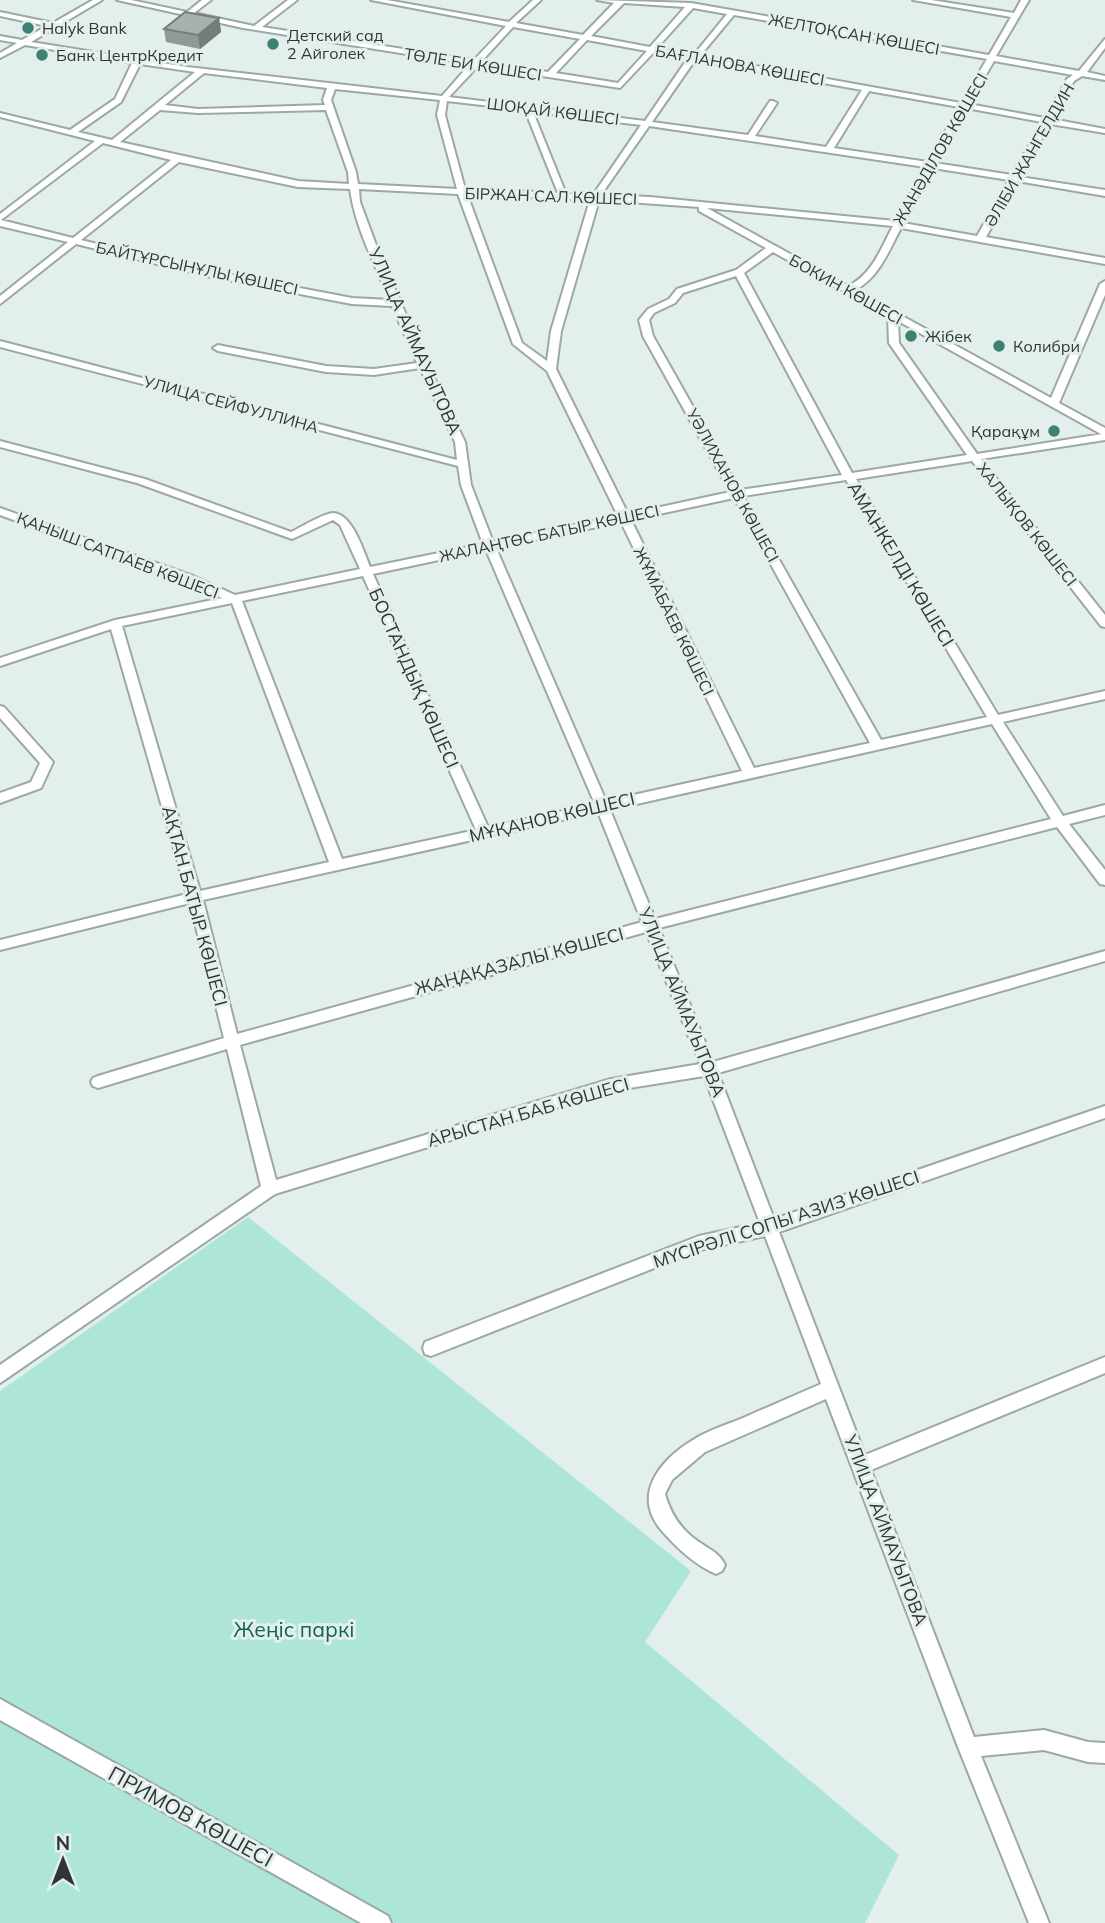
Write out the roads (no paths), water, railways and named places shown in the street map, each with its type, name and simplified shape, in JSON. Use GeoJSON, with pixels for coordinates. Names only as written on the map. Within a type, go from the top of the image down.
{"type":"FeatureCollection","features":[{"type":"Feature","properties":{"kind":"street"},"geometry":{"type":"LineString","coordinates":[[0,56],[98,0]]}},
{"type":"Feature","properties":{"kind":"street","name":"ТӨЛЕ БИ КӨШЕСІ"},"geometry":{"type":"LineString","coordinates":[[121,0],[256,28],[474,65],[620,86],[652,49]]}},
{"type":"Feature","properties":{"kind":"street"},"geometry":{"type":"LineString","coordinates":[[187,15],[207,0]]}},
{"type":"Feature","properties":{"kind":"street"},"geometry":{"type":"LineString","coordinates":[[256,28],[293,0]]}},
{"type":"Feature","properties":{"kind":"street","name":"БАҒЛАНОВА КӨШЕСІ"},"geometry":{"type":"LineString","coordinates":[[375,0],[1105,131]]}},
{"type":"Feature","properties":{"kind":"street"},"geometry":{"type":"LineString","coordinates":[[444,98],[512,23],[537,0]]}},
{"type":"Feature","properties":{"kind":"street","name":"ЖЕЛТОҚСАН КӨШЕСІ"},"geometry":{"type":"LineString","coordinates":[[601,0],[691,5],[1105,78]]}},
{"type":"Feature","properties":{"kind":"street"},"geometry":{"type":"LineString","coordinates":[[549,76],[618,3],[628,0]]}},
{"type":"Feature","properties":{"kind":"street"},"geometry":{"type":"LineString","coordinates":[[918,0],[950,3],[1017,16]]}},
{"type":"Feature","properties":{"kind":"street","name":"ЖАНӘДІЛОВ КӨШЕСІ"},"geometry":{"type":"LineString","coordinates":[[849,290],[862,283],[873,271],[896,224],[1025,0]]}},
{"type":"Feature","properties":{"kind":"street"},"geometry":{"type":"LineString","coordinates":[[652,49],[691,5]]}},
{"type":"Feature","properties":{"kind":"street"},"geometry":{"type":"LineString","coordinates":[[551,369],[555,331],[595,198],[693,57],[700,53],[732,12]]}},
{"type":"Feature","properties":{"kind":"street"},"geometry":{"type":"LineString","coordinates":[[0,14],[54,25]]}},
{"type":"Feature","properties":{"kind":"street","name":"ШОҚАЙ КӨШЕСІ"},"geometry":{"type":"LineString","coordinates":[[0,38],[137,62],[646,122],[930,164],[1105,194]]}},
{"type":"Feature","properties":{"kind":"street","name":"ӘЛІБИ ЖАНГЕЛДИН"},"geometry":{"type":"LineString","coordinates":[[980,239],[1071,79],[1082,74],[1091,65],[1105,41]]}},
{"type":"Feature","properties":{"kind":"street"},"geometry":{"type":"LineString","coordinates":[[71,133],[118,100],[137,62]]}},
{"type":"Feature","properties":{"kind":"street"},"geometry":{"type":"LineString","coordinates":[[113,144],[202,69]]}},
{"type":"Feature","properties":{"kind":"street","name":"УЛИЦА АЙМАУЫТОВА"},"geometry":{"type":"LineString","coordinates":[[332,85],[328,93],[330,107],[352,172],[356,202],[374,253],[460,442],[466,485],[489,545],[602,806],[709,1069],[968,1746],[1039,1923]]}},
{"type":"Feature","properties":{"kind":"street"},"geometry":{"type":"LineString","coordinates":[[829,149],[867,88]]}},
{"type":"Feature","properties":{"kind":"street","name":"ЖҰМАБАЕВ КӨШЕСІ"},"geometry":{"type":"LineString","coordinates":[[444,98],[441,115],[462,192],[518,344],[551,369],[750,774]]}},
{"type":"Feature","properties":{"kind":"street"},"geometry":{"type":"LineString","coordinates":[[750,138],[773,103]]}},
{"type":"Feature","properties":{"kind":"street"},"geometry":{"type":"LineString","coordinates":[[158,107],[198,111],[330,107]]}},
{"type":"Feature","properties":{"kind":"street"},"geometry":{"type":"LineString","coordinates":[[528,108],[563,197]]}},
{"type":"Feature","properties":{"kind":"street","name":"БІРЖАН САЛ КӨШЕСІ"},"geometry":{"type":"LineString","coordinates":[[0,114],[113,144],[298,184],[650,200],[697,207],[896,224],[1105,261]]}},
{"type":"Feature","properties":{"kind":"street"},"geometry":{"type":"LineString","coordinates":[[0,220],[101,141]]}},
{"type":"Feature","properties":{"kind":"street"},"geometry":{"type":"LineString","coordinates":[[0,301],[177,159]]}},
{"type":"Feature","properties":{"kind":"street","name":"БОКИН КӨШЕСІ"},"geometry":{"type":"LineString","coordinates":[[697,207],[1105,432]]}},
{"type":"Feature","properties":{"kind":"street","name":"БАЙТҰРСЫНҰЛЫ КӨШЕСІ"},"geometry":{"type":"LineString","coordinates":[[0,220],[206,273],[352,300],[396,303]]}},
{"type":"Feature","properties":{"kind":"street"},"geometry":{"type":"LineString","coordinates":[[739,272],[738,270],[772,248]]}},
{"type":"Feature","properties":{"kind":"street","name":"АМАНКЕЛДІ КӨШЕСІ"},"geometry":{"type":"LineString","coordinates":[[739,272],[848,475],[995,720],[1059,820],[1105,880]]}},
{"type":"Feature","properties":{"kind":"street","name":"УӘЛИХАНОВ КӨШЕСІ"},"geometry":{"type":"LineString","coordinates":[[739,272],[680,290],[672,301],[651,312],[644,320],[648,336],[878,746]]}},
{"type":"Feature","properties":{"kind":"street"},"geometry":{"type":"LineString","coordinates":[[1054,404],[1105,284]]}},
{"type":"Feature","properties":{"kind":"street","name":"ХАЛЫҚОВ КӨШЕСІ"},"geometry":{"type":"LineString","coordinates":[[893,315],[894,343],[974,457],[1105,623]]}},
{"type":"Feature","properties":{"kind":"street","name":"УЛИЦА СЕЙФУЛЛИНА"},"geometry":{"type":"LineString","coordinates":[[0,344],[462,464]]}},
{"type":"Feature","properties":{"kind":"street"},"geometry":{"type":"LineString","coordinates":[[218,348],[326,369],[374,372],[423,365]]}},
{"type":"Feature","properties":{"kind":"street","name":"ЖАЛАҢТӨС БАТЫР КӨШЕСІ"},"geometry":{"type":"LineString","coordinates":[[0,662],[116,624],[738,494],[1105,437]]}},
{"type":"Feature","properties":{"kind":"street","name":"БОСТАНДЫҚ КӨШЕСІ"},"geometry":{"type":"LineString","coordinates":[[0,444],[141,481],[292,536],[332,516],[345,523],[484,832]]}},
{"type":"Feature","properties":{"kind":"street","name":"ҚАНЫШ САТПАЕВ КӨШЕСІ"},"geometry":{"type":"LineString","coordinates":[[0,511],[188,579],[236,600]]}},
{"type":"Feature","properties":{"kind":"street"},"geometry":{"type":"LineString","coordinates":[[236,600],[337,865]]}},
{"type":"Feature","properties":{"kind":"street","name":"АҚТАН БАТЫР КӨШЕСІ"},"geometry":{"type":"LineString","coordinates":[[116,624],[195,897],[270,1189]]}},
{"type":"Feature","properties":{"kind":"street","name":"МҰҚАНОВ КӨШЕСІ"},"geometry":{"type":"LineString","coordinates":[[0,945],[195,897],[1105,695]]}},
{"type":"Feature","properties":{"kind":"street"},"geometry":{"type":"LineString","coordinates":[[0,710],[47,762],[36,785],[0,798]]}},
{"type":"Feature","properties":{"kind":"street","name":"ЖАҢАҚАЗАЛЫ КӨШЕСІ"},"geometry":{"type":"LineString","coordinates":[[98,1082],[232,1041],[651,925],[1105,810]]}},
{"type":"Feature","properties":{"kind":"street","name":"АРЫСТАН БАБ КӨШЕСІ"},"geometry":{"type":"LineString","coordinates":[[0,1376],[270,1189],[611,1085],[709,1069],[1105,957]]}},
{"type":"Feature","properties":{"kind":"street","name":"МҮСІРӘЛІ СОПЫ АЗИЗ КӨШЕСІ"},"geometry":{"type":"LineString","coordinates":[[431,1348],[699,1243],[770,1228],[1105,1112]]}},
{"type":"Feature","properties":{"kind":"street"},"geometry":{"type":"LineString","coordinates":[[861,1465],[1105,1365]]}},
{"type":"Feature","properties":{"kind":"street"},"geometry":{"type":"LineString","coordinates":[[716,1565],[685,1543],[662,1517],[656,1493],[666,1474],[699,1446],[832,1388]]}},
{"type":"Feature","properties":{"kind":"street","name":"ПРИМОВ КӨШЕСІ"},"geometry":{"type":"LineString","coordinates":[[0,1709],[381,1923]]}},
{"type":"Feature","properties":{"kind":"street"},"geometry":{"type":"LineString","coordinates":[[968,1746],[1044,1740],[1088,1752],[1105,1753]]}},
{"type":"Feature","properties":{"kind":"place","name":"Halyk Bank"},"geometry":{"type":"Point","coordinates":[28,28]}},
{"type":"Feature","properties":{"kind":"place","name":"Детский сад 2 Айголек"},"geometry":{"type":"Point","coordinates":[273,44]}},
{"type":"Feature","properties":{"kind":"place","name":"Банк ЦентрКредит"},"geometry":{"type":"Point","coordinates":[42,55]}},
{"type":"Feature","properties":{"kind":"place","name":"Жібек"},"geometry":{"type":"Point","coordinates":[911,336]}},
{"type":"Feature","properties":{"kind":"place","name":"Колибри"},"geometry":{"type":"Point","coordinates":[999,346]}},
{"type":"Feature","properties":{"kind":"place","name":"Қарақұм"},"geometry":{"type":"Point","coordinates":[1054,431]}},
{"type":"Feature","properties":{"kind":"park label","name":"Жеңіс паркі"},"geometry":{"type":"Point","coordinates":[294,1629]}}]}
